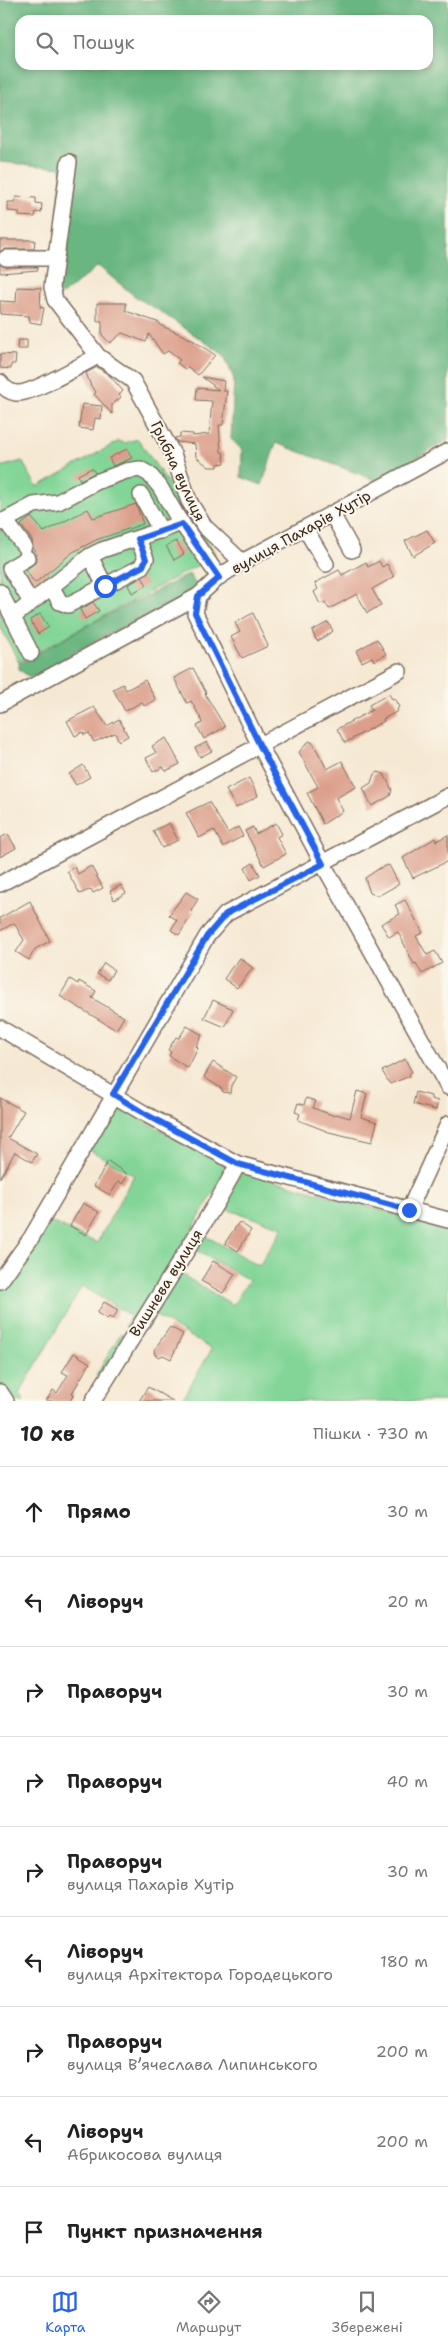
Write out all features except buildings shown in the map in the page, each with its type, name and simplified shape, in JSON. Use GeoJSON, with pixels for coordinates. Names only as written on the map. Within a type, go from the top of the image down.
{"type":"FeatureCollection","features":[{"type":"Feature","properties":{"kind":"street","name":"Грибна вулиця"},"geometry":{"type":"LineString","coordinates":[[69,162],[52,287],[55,300],[98,356],[134,381],[173,454],[189,501],[204,526],[242,562]]}},
{"type":"Feature","properties":{"kind":"street"},"geometry":{"type":"LineString","coordinates":[[6,258],[56,258]]}},
{"type":"Feature","properties":{"kind":"street"},"geometry":{"type":"LineString","coordinates":[[0,382],[4,389],[16,393],[29,391],[98,356]]}},
{"type":"Feature","properties":{"kind":"street","name":"вулиця Пахарів Хутір"},"geometry":{"type":"LineString","coordinates":[[0,704],[198,596],[242,562],[448,451]]}},
{"type":"Feature","properties":{"kind":"street"},"geometry":{"type":"LineString","coordinates":[[31,602],[16,583],[10,568],[26,552],[3,522],[34,505],[58,502],[96,482],[136,469],[146,472],[156,482],[219,578]]}},
{"type":"Feature","properties":{"kind":"street"},"geometry":{"type":"LineString","coordinates":[[149,506],[161,531]]}},
{"type":"Feature","properties":{"kind":"street"},"geometry":{"type":"LineString","coordinates":[[332,514],[352,550]]}},
{"type":"Feature","properties":{"kind":"street"},"geometry":{"type":"LineString","coordinates":[[13,617],[90,556],[102,550],[182,524]]}},
{"type":"Feature","properties":{"kind":"street"},"geometry":{"type":"LineString","coordinates":[[306,528],[326,564]]}},
{"type":"Feature","properties":{"kind":"street"},"geometry":{"type":"LineString","coordinates":[[51,586],[58,600],[66,605],[143,566],[146,559],[138,539]]}},
{"type":"Feature","properties":{"kind":"street"},"geometry":{"type":"LineString","coordinates":[[90,556],[105,586]]}},
{"type":"Feature","properties":{"kind":"street"},"geometry":{"type":"LineString","coordinates":[[16,583],[13,617],[31,653]]}},
{"type":"Feature","properties":{"kind":"street"},"geometry":{"type":"LineString","coordinates":[[198,596],[195,613],[260,746],[323,864],[448,1087]]}},
{"type":"Feature","properties":{"kind":"street"},"geometry":{"type":"LineString","coordinates":[[0,884],[399,670]]}},
{"type":"Feature","properties":{"kind":"street"},"geometry":{"type":"LineString","coordinates":[[0,1280],[31,1238],[113,1094],[207,936],[226,914],[448,796]]}},
{"type":"Feature","properties":{"kind":"street"},"geometry":{"type":"LineString","coordinates":[[0,1028],[147,1115],[238,1164],[448,1220]]}},
{"type":"Feature","properties":{"kind":"street"},"geometry":{"type":"LineString","coordinates":[[409,1210],[448,1124]]}},
{"type":"Feature","properties":{"kind":"street","name":"Вишнева вулиця"},"geometry":{"type":"LineString","coordinates":[[93,1401],[217,1202],[238,1164]]}},
{"type":"Feature","properties":{"kind":"street"},"geometry":{"type":"LineString","coordinates":[[0,1392],[6,1401]]}},
{"type":"Feature","properties":{"kind":"green space"},"geometry":{"type":"Polygon","coordinates":[[[0,0],[448,0],[448,440],[378,481],[276,443],[262,485],[241,477],[242,450],[231,439],[234,379],[224,355],[137,298],[98,266],[62,295],[52,287],[62,168],[0,162],[0,0]]]}},
{"type":"Feature","properties":{"kind":"green space"},"geometry":{"type":"Polygon","coordinates":[[[138,439],[215,553],[213,557],[19,662],[0,626],[0,467],[22,461],[37,487],[119,441],[124,443],[138,439]]]}},
{"type":"Feature","properties":{"kind":"green space"},"geometry":{"type":"Polygon","coordinates":[[[189,574],[197,586],[195,593],[104,636],[43,672],[29,677],[19,669],[19,664],[92,623],[189,574]]]}},
{"type":"Feature","properties":{"kind":"green space"},"geometry":{"type":"Polygon","coordinates":[[[113,1110],[126,1111],[226,1165],[226,1171],[133,1331],[125,1326],[131,1316],[82,1286],[19,1394],[24,1401],[10,1401],[0,1387],[0,1290],[47,1220],[97,1243],[134,1175],[88,1149],[113,1110]]]}},
{"type":"Feature","properties":{"kind":"green space"},"geometry":{"type":"Polygon","coordinates":[[[245,1172],[448,1229],[448,1401],[181,1401],[212,1349],[154,1315],[179,1273],[233,1305],[249,1280],[195,1250],[204,1235],[259,1266],[283,1227],[219,1207],[241,1173],[245,1172]]]}},
{"type":"Feature","properties":{"kind":"green space"},"geometry":{"type":"Polygon","coordinates":[[[121,1333],[128,1338],[104,1380],[96,1376],[121,1333]]]}},
{"type":"Feature","properties":{"kind":"route"},"geometry":{"type":"LineString","coordinates":[[105,586],[143,566],[146,559],[138,539],[182,524],[219,578],[198,596],[195,613],[260,746],[323,864],[226,914],[207,936],[160,1018],[113,1094],[147,1115],[238,1164],[409,1210]]}}]}
